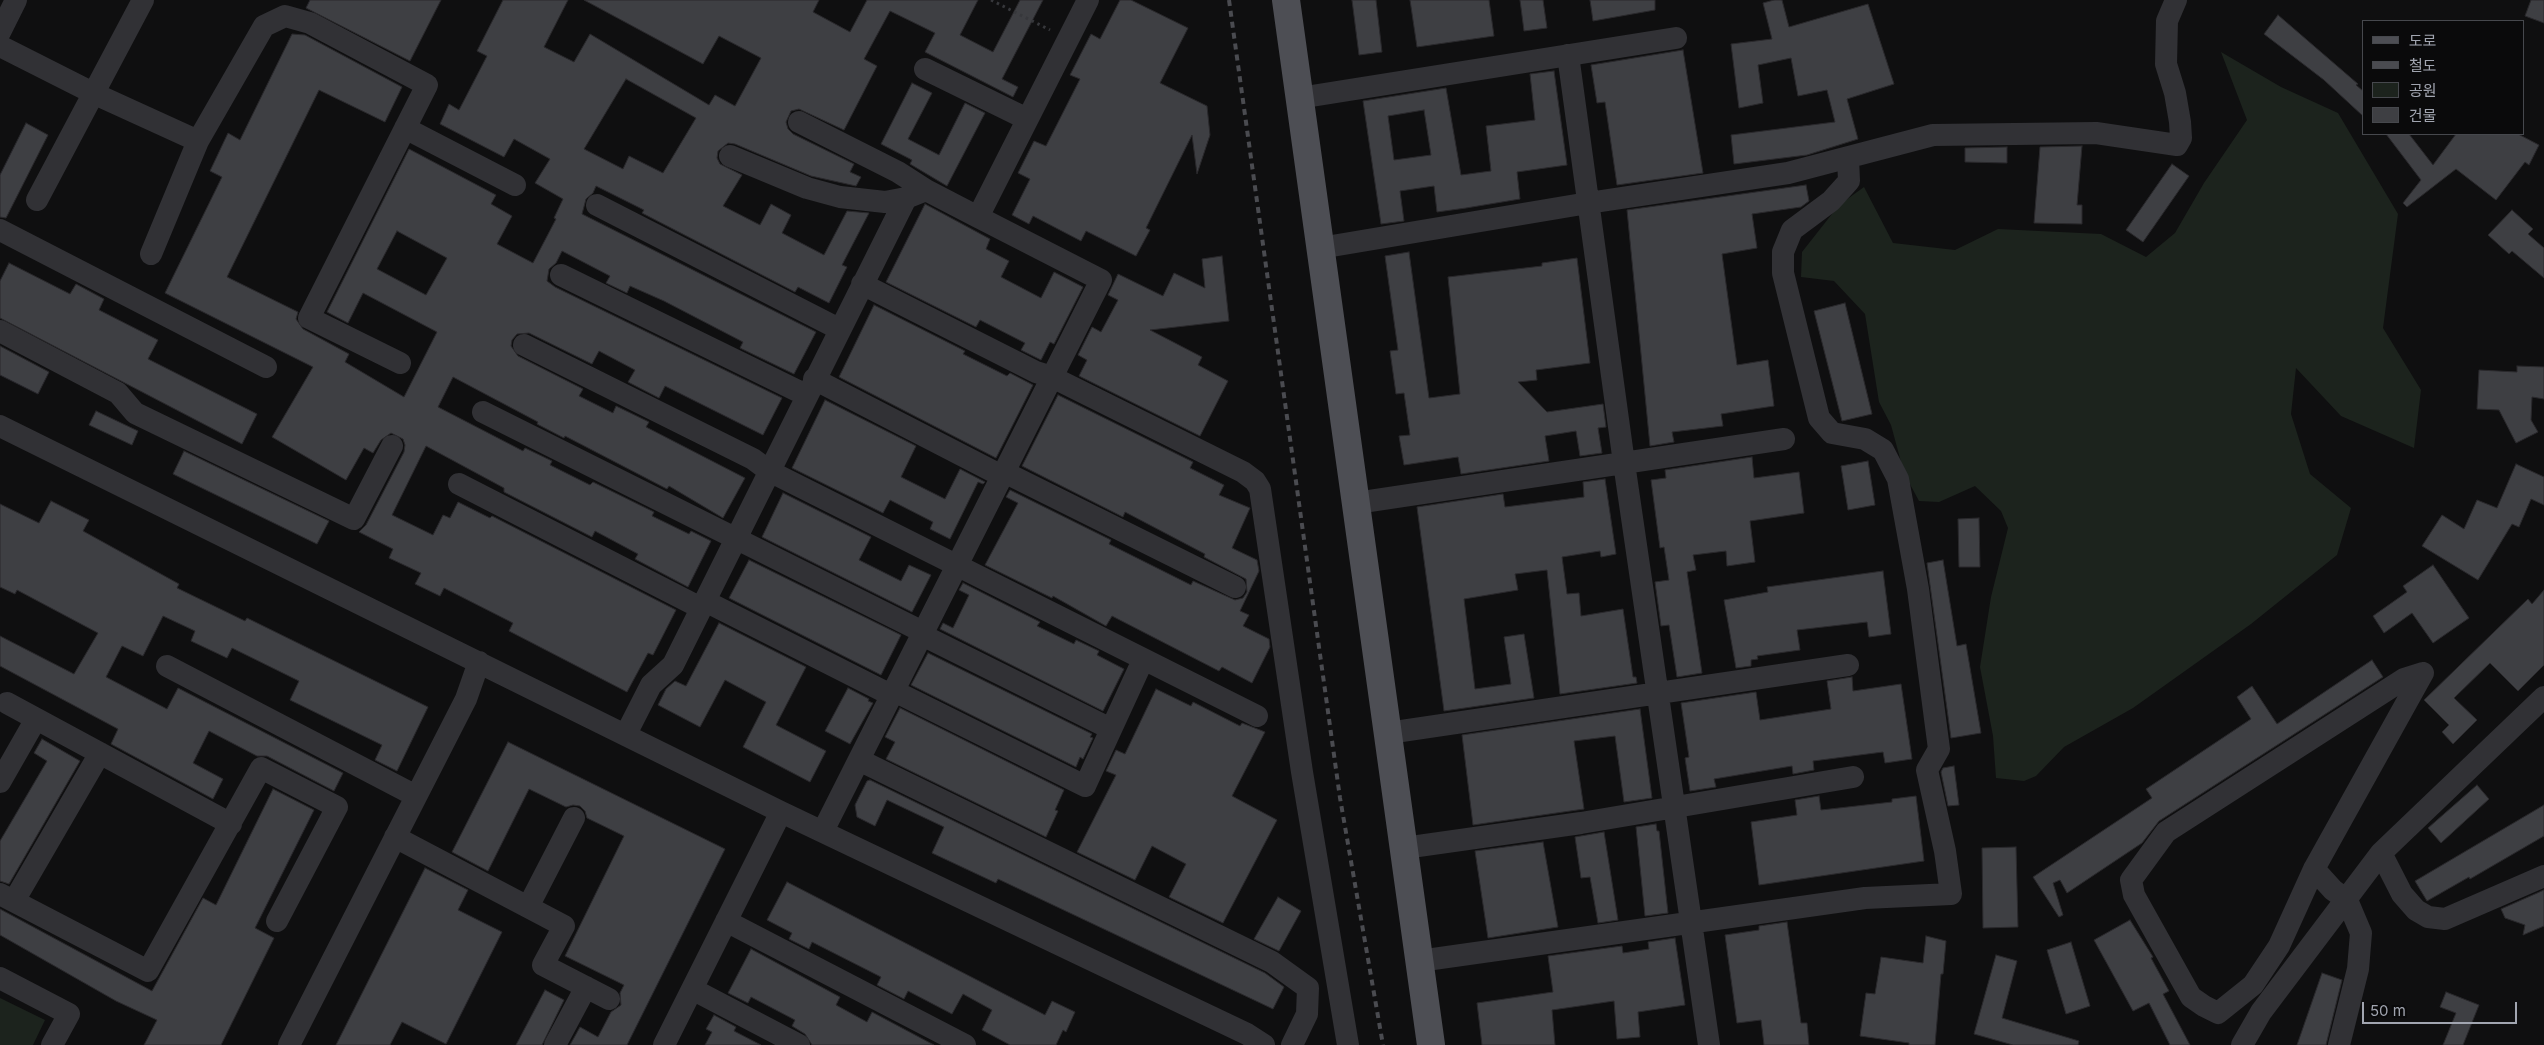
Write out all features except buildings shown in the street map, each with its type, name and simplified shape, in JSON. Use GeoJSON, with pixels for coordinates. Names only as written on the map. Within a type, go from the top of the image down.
{"type":"FeatureCollection","features":[{"type":"Feature","properties":{"kind":"main road"},"geometry":{"type":"LineString","coordinates":[[1286,0],[1431,1045]]}},
{"type":"Feature","properties":{"kind":"street"},"geometry":{"type":"LineString","coordinates":[[0,32],[16,0]]}},
{"type":"Feature","properties":{"kind":"street"},"geometry":{"type":"LineString","coordinates":[[37,200],[95,94],[143,0]]}},
{"type":"Feature","properties":{"kind":"street"},"geometry":{"type":"LineString","coordinates":[[978,217],[1088,0]]}},
{"type":"Feature","properties":{"kind":"street"},"geometry":{"type":"LineString","coordinates":[[1320,248],[1588,203],[1788,173],[1933,134],[2096,133],[2177,145],[2181,138],[2180,122],[2175,93],[2166,64],[2167,21],[2176,0]]}},
{"type":"Feature","properties":{"kind":"street"},"geometry":{"type":"LineString","coordinates":[[152,254],[198,141],[264,26],[285,16],[310,23],[427,85],[309,318],[400,363]]}},
{"type":"Feature","properties":{"kind":"street"},"geometry":{"type":"LineString","coordinates":[[1300,98],[1676,38]]}},
{"type":"Feature","properties":{"kind":"street"},"geometry":{"type":"LineString","coordinates":[[0,46],[95,94],[198,141]]}},
{"type":"Feature","properties":{"kind":"street"},"geometry":{"type":"LineString","coordinates":[[1568,55],[1624,463],[1709,1045]]}},
{"type":"Feature","properties":{"kind":"street"},"geometry":{"type":"LineString","coordinates":[[925,69],[1027,119]]}},
{"type":"Feature","properties":{"kind":"street"},"geometry":{"type":"LineString","coordinates":[[799,122],[898,172],[916,194],[978,217],[1101,280],[823,830]]}},
{"type":"Feature","properties":{"kind":"street"},"geometry":{"type":"LineString","coordinates":[[405,128],[515,185]]}},
{"type":"Feature","properties":{"kind":"street"},"geometry":{"type":"LineString","coordinates":[[730,156],[807,188],[840,197],[885,202],[916,194]]}},
{"type":"Feature","properties":{"kind":"street"},"geometry":{"type":"LineString","coordinates":[[1420,961],[1691,921],[1865,898],[1951,894],[1946,851],[1927,770],[1939,748],[1918,589],[1898,479],[1883,450],[1865,439],[1832,432],[1819,418],[1783,273],[1783,252],[1792,230],[1831,201],[1849,181],[1848,158]]}},
{"type":"Feature","properties":{"kind":"street"},"geometry":{"type":"LineString","coordinates":[[626,734],[652,685],[673,665],[862,284],[916,194]]}},
{"type":"Feature","properties":{"kind":"street"},"geometry":{"type":"LineString","coordinates":[[597,205],[839,329]]}},
{"type":"Feature","properties":{"kind":"street"},"geometry":{"type":"LineString","coordinates":[[1,234],[266,367]]}},
{"type":"Feature","properties":{"kind":"street"},"geometry":{"type":"LineString","coordinates":[[561,275],[1003,474],[1235,588]]}},
{"type":"Feature","properties":{"kind":"street"},"geometry":{"type":"LineString","coordinates":[[862,284],[1036,372],[1052,377],[1242,472],[1255,481],[1260,489],[1302,772],[1348,1045]]}},
{"type":"Feature","properties":{"kind":"street"},"geometry":{"type":"LineString","coordinates":[[0,331],[118,393],[135,413],[354,519],[392,446]]}},
{"type":"Feature","properties":{"kind":"street"},"geometry":{"type":"LineString","coordinates":[[524,345],[753,459],[769,471],[1257,716]]}},
{"type":"Feature","properties":{"kind":"street"},"geometry":{"type":"LineString","coordinates":[[483,412],[915,628],[922,635],[1111,729]]}},
{"type":"Feature","properties":{"kind":"street"},"geometry":{"type":"LineString","coordinates":[[0,426],[781,812],[823,830],[1247,1034],[1264,1045]]}},
{"type":"Feature","properties":{"kind":"street"},"geometry":{"type":"LineString","coordinates":[[1356,503],[1784,439]]}},
{"type":"Feature","properties":{"kind":"street"},"geometry":{"type":"LineString","coordinates":[[459,484],[703,604],[1085,786],[1143,660]]}},
{"type":"Feature","properties":{"kind":"street"},"geometry":{"type":"LineString","coordinates":[[289,1045],[466,700],[479,662]]}},
{"type":"Feature","properties":{"kind":"street"},"geometry":{"type":"LineString","coordinates":[[1388,733],[1848,664]]}},
{"type":"Feature","properties":{"kind":"street"},"geometry":{"type":"LineString","coordinates":[[168,666],[416,796]]}},
{"type":"Feature","properties":{"kind":"street"},"geometry":{"type":"LineString","coordinates":[[2423,673],[2314,869],[2279,946],[2253,985],[2218,1013],[2191,997],[2134,895],[2131,880],[2166,832],[2404,679],[2423,673]]}},
{"type":"Feature","properties":{"kind":"street"},"geometry":{"type":"LineString","coordinates":[[2242,1045],[2261,1012],[2381,853],[2544,697]]}},
{"type":"Feature","properties":{"kind":"street"},"geometry":{"type":"LineString","coordinates":[[7,703],[231,824]]}},
{"type":"Feature","properties":{"kind":"street"},"geometry":{"type":"LineString","coordinates":[[0,782],[36,719]]}},
{"type":"Feature","properties":{"kind":"street"},"geometry":{"type":"LineString","coordinates":[[100,753],[7,898],[148,971],[262,768],[337,807],[277,921]]}},
{"type":"Feature","properties":{"kind":"street"},"geometry":{"type":"LineString","coordinates":[[858,760],[1272,962],[1308,988],[1307,1014],[1292,1045]]}},
{"type":"Feature","properties":{"kind":"street"},"geometry":{"type":"LineString","coordinates":[[1404,848],[1674,807],[1853,777]]}},
{"type":"Feature","properties":{"kind":"street"},"geometry":{"type":"LineString","coordinates":[[664,1045],[781,812]]}},
{"type":"Feature","properties":{"kind":"street"},"geometry":{"type":"LineString","coordinates":[[528,907],[574,818]]}},
{"type":"Feature","properties":{"kind":"street"},"geometry":{"type":"LineString","coordinates":[[395,838],[564,926],[543,965],[609,999]]}},
{"type":"Feature","properties":{"kind":"street"},"geometry":{"type":"LineString","coordinates":[[2381,853],[2402,894],[2416,910],[2428,917],[2445,919],[2544,876]]}},
{"type":"Feature","properties":{"kind":"street"},"geometry":{"type":"LineString","coordinates":[[2314,869],[2333,890],[2347,900],[2361,933],[2358,969],[2339,1045]]}},
{"type":"Feature","properties":{"kind":"street"},"geometry":{"type":"LineString","coordinates":[[726,921],[965,1045]]}},
{"type":"Feature","properties":{"kind":"street"},"geometry":{"type":"LineString","coordinates":[[0,978],[68,1014],[52,1045]]}},
{"type":"Feature","properties":{"kind":"street"},"geometry":{"type":"LineString","coordinates":[[555,1045],[586,987]]}},
{"type":"Feature","properties":{"kind":"street"},"geometry":{"type":"LineString","coordinates":[[692,989],[799,1045]]}},
{"type":"Feature","properties":{"kind":"path"},"geometry":{"type":"LineString","coordinates":[[991,0],[1068,39]]}},
{"type":"Feature","properties":{"kind":"green space"},"geometry":{"type":"Polygon","coordinates":[[[2221,52],[2281,87],[2338,113],[2398,214],[2383,328],[2421,390],[2414,448],[2341,416],[2296,368],[2291,414],[2310,474],[2351,508],[2337,555],[2251,624],[2133,708],[2064,747],[2036,776],[2024,781],[1996,778],[1993,736],[1980,667],[1991,597],[2008,528],[2001,511],[1975,486],[1939,502],[1919,501],[1904,473],[1891,425],[1879,402],[1865,314],[1834,281],[1801,277],[1802,252],[1839,205],[1864,187],[1893,243],[1955,250],[1998,229],[2101,234],[2146,257],[2175,233],[2204,183],[2247,120],[2221,52]]]}},
{"type":"Feature","properties":{"kind":"green space"},"geometry":{"type":"Polygon","coordinates":[[[0,998],[45,1020],[33,1045],[0,1045],[0,998]]]}},
{"type":"Feature","properties":{"kind":"railway"},"geometry":{"type":"LineString","coordinates":[[1229,0],[1340,798],[1383,1045]]}}]}
